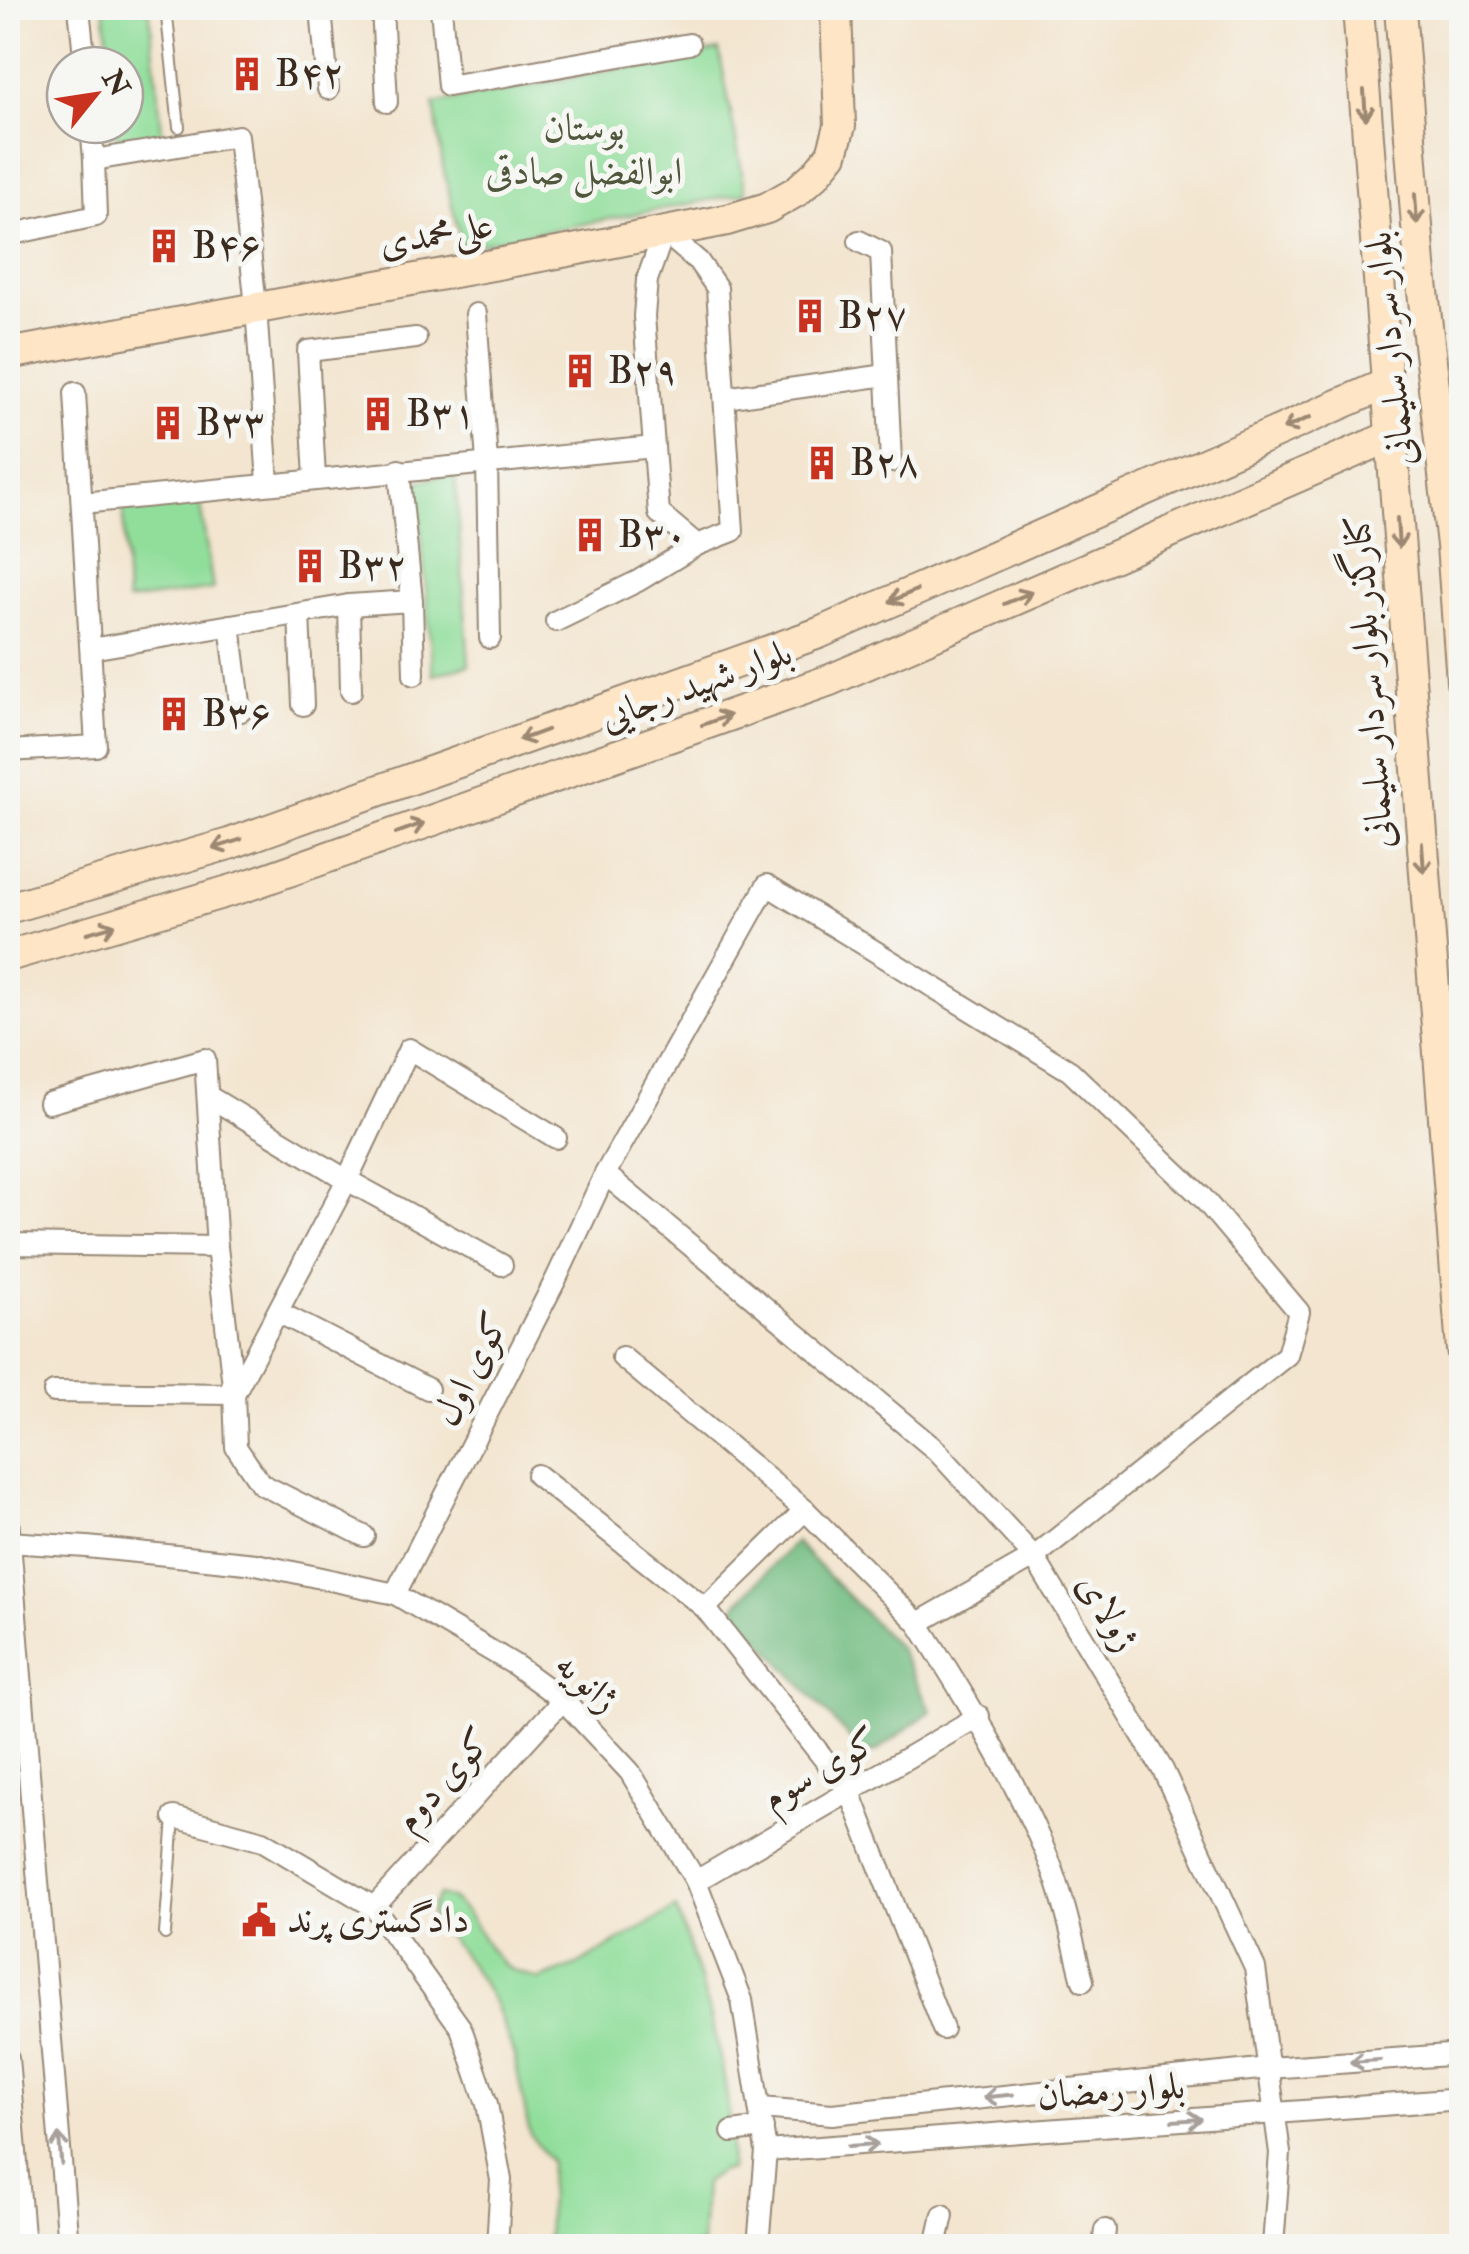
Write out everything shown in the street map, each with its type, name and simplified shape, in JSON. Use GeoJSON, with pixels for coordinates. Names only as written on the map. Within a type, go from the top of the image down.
{"type":"FeatureCollection","features":[{"type":"Feature","properties":{"kind":"main road","name":"علی‌محمدی"},"geometry":{"type":"LineString","coordinates":[[8,354],[664,232],[767,208],[796,192],[832,154],[840,126],[836,8]]}},
{"type":"Feature","properties":{"kind":"main road","name":"کنارگذر بلوار سردار سلیمانی"},"geometry":{"type":"LineString","coordinates":[[1358,8],[1462,1350]]}},
{"type":"Feature","properties":{"kind":"main road","name":"بلوار سردار سلیمانی"},"geometry":{"type":"LineString","coordinates":[[1400,8],[1420,264],[1452,545],[1462,681]]}},
{"type":"Feature","properties":{"kind":"main road","name":"بلوار شهید رجایی"},"geometry":{"type":"LineString","coordinates":[[8,908],[229,844],[819,633],[1386,384]]}},
{"type":"Feature","properties":{"kind":"main road","name":"بلوار شهید رجایی"},"geometry":{"type":"LineString","coordinates":[[8,956],[246,886],[830,680],[1391,436]]}},
{"type":"Feature","properties":{"kind":"main road"},"geometry":{"type":"LineString","coordinates":[[1175,477],[1190,488],[1196,504],[1189,524]]}},
{"type":"Feature","properties":{"kind":"street"},"geometry":{"type":"LineString","coordinates":[[80,8],[83,45]]}},
{"type":"Feature","properties":{"kind":"street"},"geometry":{"type":"LineString","coordinates":[[321,8],[328,89]]}},
{"type":"Feature","properties":{"kind":"street"},"geometry":{"type":"LineString","coordinates":[[382,8],[387,102]]}},
{"type":"Feature","properties":{"kind":"street"},"geometry":{"type":"LineString","coordinates":[[441,8],[448,86],[689,44]]}},
{"type":"Feature","properties":{"kind":"street"},"geometry":{"type":"LineString","coordinates":[[94,160],[238,136],[256,307],[268,483]]}},
{"type":"Feature","properties":{"kind":"street"},"geometry":{"type":"LineString","coordinates":[[8,234],[96,216],[93,145]]}},
{"type":"Feature","properties":{"kind":"street"},"geometry":{"type":"LineString","coordinates":[[556,622],[638,581],[696,545],[733,531],[717,288],[698,261],[664,232],[648,280],[644,316],[659,513],[696,545]]}},
{"type":"Feature","properties":{"kind":"street"},"geometry":{"type":"LineString","coordinates":[[859,241],[881,252],[891,462]]}},
{"type":"Feature","properties":{"kind":"street"},"geometry":{"type":"LineString","coordinates":[[476,314],[486,462],[490,638]]}},
{"type":"Feature","properties":{"kind":"street"},"geometry":{"type":"LineString","coordinates":[[315,478],[308,351],[416,338]]}},
{"type":"Feature","properties":{"kind":"street"},"geometry":{"type":"LineString","coordinates":[[725,398],[886,375]]}},
{"type":"Feature","properties":{"kind":"street"},"geometry":{"type":"LineString","coordinates":[[8,752],[96,746],[75,394]]}},
{"type":"Feature","properties":{"kind":"street"},"geometry":{"type":"LineString","coordinates":[[82,503],[654,447]]}},
{"type":"Feature","properties":{"kind":"street"},"geometry":{"type":"LineString","coordinates":[[398,470],[412,601],[414,675]]}},
{"type":"Feature","properties":{"kind":"street"},"geometry":{"type":"LineString","coordinates":[[91,649],[349,605],[412,601]]}},
{"type":"Feature","properties":{"kind":"street"},"geometry":{"type":"LineString","coordinates":[[349,605],[351,691]]}},
{"type":"Feature","properties":{"kind":"street"},"geometry":{"type":"LineString","coordinates":[[299,614],[303,705]]}},
{"type":"Feature","properties":{"kind":"street"},"geometry":{"type":"LineString","coordinates":[[230,625],[241,712]]}},
{"type":"Feature","properties":{"kind":"street","name":"کوی اول"},"geometry":{"type":"LineString","coordinates":[[395,1594],[556,1279],[605,1174],[767,885],[1070,1072],[1202,1197],[1299,1312],[1287,1354],[1034,1556]]}},
{"type":"Feature","properties":{"kind":"street"},"geometry":{"type":"LineString","coordinates":[[234,1394],[347,1180],[409,1048],[556,1138]]}},
{"type":"Feature","properties":{"kind":"street"},"geometry":{"type":"LineString","coordinates":[[49,1103],[205,1059],[216,1247],[234,1394],[236,1447],[260,1484],[364,1536]]}},
{"type":"Feature","properties":{"kind":"street"},"geometry":{"type":"LineString","coordinates":[[208,1096],[347,1180],[502,1265]]}},
{"type":"Feature","properties":{"kind":"street","name":"ژولای"},"geometry":{"type":"LineString","coordinates":[[605,1174],[937,1451],[1034,1556],[1163,1770],[1255,1968],[1280,2153],[1273,2246]]}},
{"type":"Feature","properties":{"kind":"street"},"geometry":{"type":"LineString","coordinates":[[8,1244],[216,1247]]}},
{"type":"Feature","properties":{"kind":"street"},"geometry":{"type":"LineString","coordinates":[[278,1312],[428,1389]]}},
{"type":"Feature","properties":{"kind":"street"},"geometry":{"type":"LineString","coordinates":[[622,1357],[805,1510],[918,1623],[979,1716],[1012,1778],[1054,1872],[1083,1981]]}},
{"type":"Feature","properties":{"kind":"street"},"geometry":{"type":"LineString","coordinates":[[54,1392],[234,1394]]}},
{"type":"Feature","properties":{"kind":"street"},"geometry":{"type":"LineString","coordinates":[[536,1475],[705,1608],[850,1792],[943,2029]]}},
{"type":"Feature","properties":{"kind":"street"},"geometry":{"type":"LineString","coordinates":[[705,1608],[805,1510]]}},
{"type":"Feature","properties":{"kind":"street"},"geometry":{"type":"LineString","coordinates":[[8,1518],[68,2246]]}},
{"type":"Feature","properties":{"kind":"street","name":"ژانویه"},"geometry":{"type":"LineString","coordinates":[[9,1542],[256,1564],[395,1594],[515,1665],[563,1700],[630,1772],[696,1881],[742,2000],[766,2151],[758,2246]]}},
{"type":"Feature","properties":{"kind":"street"},"geometry":{"type":"LineString","coordinates":[[918,1623],[1034,1556]]}},
{"type":"Feature","properties":{"kind":"street","name":"کوی دوم"},"geometry":{"type":"LineString","coordinates":[[374,1907],[563,1700]]}},
{"type":"Feature","properties":{"kind":"street","name":"کوی سوم"},"geometry":{"type":"LineString","coordinates":[[696,1881],[979,1716]]}},
{"type":"Feature","properties":{"kind":"street"},"geometry":{"type":"LineString","coordinates":[[174,1817],[264,1841],[374,1907],[460,2028],[487,2104],[501,2180],[497,2246]]}},
{"type":"Feature","properties":{"kind":"street","name":"بلوار رمضان"},"geometry":{"type":"LineString","coordinates":[[732,2132],[762,2118],[1268,2068],[1462,2054]]}},
{"type":"Feature","properties":{"kind":"street"},"geometry":{"type":"LineString","coordinates":[[8,2058],[24,2246]]}},
{"type":"Feature","properties":{"kind":"street","name":"بلوار رمضان"},"geometry":{"type":"LineString","coordinates":[[766,2151],[1462,2099]]}},
{"type":"Feature","properties":{"kind":"street"},"geometry":{"type":"LineString","coordinates":[[936,2246],[942,2215]]}},
{"type":"Feature","properties":{"kind":"lane"},"geometry":{"type":"LineString","coordinates":[[166,8],[179,127]]}},
{"type":"Feature","properties":{"kind":"lane"},"geometry":{"type":"LineString","coordinates":[[165,1934],[174,1817]]}},
{"type":"Feature","properties":{"kind":"green space"},"geometry":{"type":"Polygon","coordinates":[[[104,8],[149,8],[163,140],[145,142],[145,45],[108,45],[104,8]]]}},
{"type":"Feature","properties":{"kind":"green space","name":"بوستان ابوالفضل صادقی"},"geometry":{"type":"Polygon","coordinates":[[[719,50],[746,193],[462,247],[443,167],[434,104],[719,50]]]}},
{"type":"Feature","properties":{"kind":"green space"},"geometry":{"type":"Polygon","coordinates":[[[455,473],[469,665],[433,675],[417,482],[455,473]]]}},
{"type":"Feature","properties":{"kind":"green space"},"geometry":{"type":"Polygon","coordinates":[[[199,498],[213,589],[127,601],[123,509],[199,498]]]}},
{"type":"Feature","properties":{"kind":"green space"},"geometry":{"type":"Polygon","coordinates":[[[795,1542],[899,1648],[931,1711],[876,1752],[863,1753],[740,1617],[735,1606],[795,1542]]]}},
{"type":"Feature","properties":{"kind":"green space"},"geometry":{"type":"Polygon","coordinates":[[[439,1895],[459,1905],[503,1964],[538,1980],[579,1964],[676,1908],[716,2037],[728,2104],[730,2170],[721,2171],[704,2183],[701,2246],[547,2246],[550,2161],[530,2135],[514,2055],[495,2004],[431,1915],[439,1895]]]}},
{"type":"Feature","properties":{"kind":"place","name":"B۴۲"},"geometry":{"type":"Point","coordinates":[247,74]}},
{"type":"Feature","properties":{"kind":"place","name":"B۴۶"},"geometry":{"type":"Point","coordinates":[164,246]}},
{"type":"Feature","properties":{"kind":"place","name":"B۲۷"},"geometry":{"type":"Point","coordinates":[810,316]}},
{"type":"Feature","properties":{"kind":"place","name":"B۲۹"},"geometry":{"type":"Point","coordinates":[580,371]}},
{"type":"Feature","properties":{"kind":"place","name":"B۳۱"},"geometry":{"type":"Point","coordinates":[378,414]}},
{"type":"Feature","properties":{"kind":"place","name":"B۳۳"},"geometry":{"type":"Point","coordinates":[168,423]}},
{"type":"Feature","properties":{"kind":"place","name":"B۲۸"},"geometry":{"type":"Point","coordinates":[822,463]}},
{"type":"Feature","properties":{"kind":"place","name":"B۳۰"},"geometry":{"type":"Point","coordinates":[590,535]}},
{"type":"Feature","properties":{"kind":"place","name":"B۳۲"},"geometry":{"type":"Point","coordinates":[310,566]}},
{"type":"Feature","properties":{"kind":"place","name":"B۳۶"},"geometry":{"type":"Point","coordinates":[174,714]}},
{"type":"Feature","properties":{"kind":"place","name":"دادگستری پرند"},"geometry":{"type":"Point","coordinates":[259,1920]}}]}
